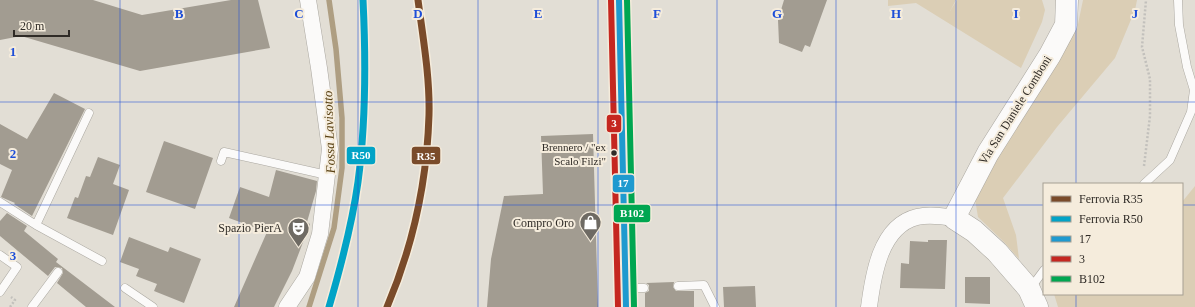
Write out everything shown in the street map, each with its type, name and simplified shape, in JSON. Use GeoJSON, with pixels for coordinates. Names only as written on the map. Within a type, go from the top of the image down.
{"type":"FeatureCollection","features":[{"type":"Feature","properties":{"kind":"street"},"geometry":{"type":"LineString","coordinates":[[287,307],[307,278],[320,234],[330,149],[308,0]]}},
{"type":"Feature","properties":{"kind":"street"},"geometry":{"type":"LineString","coordinates":[[619,0],[632,294]]}},
{"type":"Feature","properties":{"kind":"street","name":"Via San Daniele Comboni"},"geometry":{"type":"LineString","coordinates":[[954,218],[988,153],[1050,55],[1066,25],[1067,0]]}},
{"type":"Feature","properties":{"kind":"street"},"geometry":{"type":"LineString","coordinates":[[869,307],[874,276],[881,254],[889,238],[900,225],[916,217],[935,215],[954,218],[974,231],[997,252],[1033,298]]}},
{"type":"Feature","properties":{"kind":"lane"},"geometry":{"type":"LineString","coordinates":[[1145,183],[1170,160],[1191,112],[1194,90],[1187,67],[1179,25],[1178,0]]}},
{"type":"Feature","properties":{"kind":"lane"},"geometry":{"type":"LineString","coordinates":[[36,225],[89,113]]}},
{"type":"Feature","properties":{"kind":"lane"},"geometry":{"type":"LineString","coordinates":[[221,161],[224,152],[327,175]]}},
{"type":"Feature","properties":{"kind":"lane"},"geometry":{"type":"LineString","coordinates":[[0,202],[36,225],[102,261]]}},
{"type":"Feature","properties":{"kind":"lane"},"geometry":{"type":"LineString","coordinates":[[0,255],[17,267],[0,292]]}},
{"type":"Feature","properties":{"kind":"lane"},"geometry":{"type":"LineString","coordinates":[[32,307],[58,272]]}},
{"type":"Feature","properties":{"kind":"lane"},"geometry":{"type":"LineString","coordinates":[[1033,298],[1043,273]]}},
{"type":"Feature","properties":{"kind":"lane"},"geometry":{"type":"LineString","coordinates":[[678,286],[704,285],[715,307]]}},
{"type":"Feature","properties":{"kind":"lane"},"geometry":{"type":"LineString","coordinates":[[125,288],[153,307]]}},
{"type":"Feature","properties":{"kind":"path"},"geometry":{"type":"LineString","coordinates":[[1144,170],[1150,116],[1150,79],[1142,47],[1146,0]]}},
{"type":"Feature","properties":{"kind":"shaded area"},"geometry":{"type":"Polygon","coordinates":[[[888,0],[956,0],[950,11],[957,0],[1042,0],[1045,10],[1042,22],[1021,68],[916,3],[888,6],[888,0]]]}},
{"type":"Feature","properties":{"kind":"shaded area"},"geometry":{"type":"Polygon","coordinates":[[[1083,0],[1137,0],[1135,10],[1115,58],[1057,127],[1003,198],[1016,235],[1019,259],[978,217],[975,199],[996,154],[1077,29],[1083,0]]]}},
{"type":"Feature","properties":{"kind":"shaded area"},"geometry":{"type":"Polygon","coordinates":[[[1195,186],[1195,307],[1058,307],[1054,295],[1183,295],[1183,201],[1195,186]]]}},
{"type":"Feature","properties":{"kind":"building"},"geometry":{"type":"Polygon","coordinates":[[[0,0],[93,0],[142,15],[231,0],[258,0],[270,48],[140,71],[21,36],[0,40],[0,0]]]}},
{"type":"Feature","properties":{"kind":"building"},"geometry":{"type":"Polygon","coordinates":[[[784,0],[827,0],[810,47],[805,45],[802,52],[779,43],[778,20],[784,0]]]}},
{"type":"Feature","properties":{"kind":"building"},"geometry":{"type":"Polygon","coordinates":[[[54,93],[85,109],[32,216],[14,204],[15,203],[1,197],[12,170],[0,164],[0,124],[27,139],[54,93]]]}},
{"type":"Feature","properties":{"kind":"building"},"geometry":{"type":"Polygon","coordinates":[[[593,134],[598,307],[487,307],[491,259],[504,196],[543,194],[541,136],[593,134]]]}},
{"type":"Feature","properties":{"kind":"building"},"geometry":{"type":"Polygon","coordinates":[[[164,141],[213,158],[195,209],[146,192],[164,141]]]}},
{"type":"Feature","properties":{"kind":"building"},"geometry":{"type":"Polygon","coordinates":[[[98,157],[120,165],[113,184],[129,190],[113,235],[67,218],[75,197],[78,198],[86,176],[90,177],[98,157]]]}},
{"type":"Feature","properties":{"kind":"building"},"geometry":{"type":"Polygon","coordinates":[[[276,170],[317,181],[316,191],[307,222],[310,224],[292,271],[274,307],[234,307],[267,232],[229,218],[240,187],[269,197],[276,170]]]}},
{"type":"Feature","properties":{"kind":"building"},"geometry":{"type":"Polygon","coordinates":[[[7,213],[27,226],[24,231],[58,259],[56,262],[115,307],[86,307],[57,283],[63,273],[62,268],[55,267],[48,276],[0,236],[0,221],[7,213]]]}},
{"type":"Feature","properties":{"kind":"building"},"geometry":{"type":"Polygon","coordinates":[[[129,237],[168,252],[170,247],[201,259],[184,303],[154,291],[157,284],[136,276],[139,269],[120,262],[129,237]]]}},
{"type":"Feature","properties":{"kind":"building"},"geometry":{"type":"Polygon","coordinates":[[[928,240],[947,240],[945,289],[900,288],[901,263],[909,264],[910,241],[928,242],[928,240]]]}},
{"type":"Feature","properties":{"kind":"building"},"geometry":{"type":"Polygon","coordinates":[[[965,277],[990,277],[990,304],[965,303],[965,277]]]}},
{"type":"Feature","properties":{"kind":"building"},"geometry":{"type":"Polygon","coordinates":[[[674,282],[673,287],[676,291],[694,291],[694,307],[645,307],[645,293],[649,291],[649,285],[646,283],[674,282]]]}},
{"type":"Feature","properties":{"kind":"building"},"geometry":{"type":"Polygon","coordinates":[[[755,286],[756,307],[724,307],[723,287],[755,286]]]}},
{"type":"Feature","properties":{"kind":"waterway","name":"Fossa Lavisotto"},"geometry":{"type":"LineString","coordinates":[[309,307],[334,228],[342,168],[342,118],[336,49],[329,0]]}},
{"type":"Feature","properties":{"kind":"rail line","name":"R50"},"geometry":{"type":"LineString","coordinates":[[329,307],[342,261],[356,198],[361,159],[365,91],[363,0]]}},
{"type":"Feature","properties":{"kind":"rail line","name":"R35"},"geometry":{"type":"LineString","coordinates":[[387,307],[404,261],[417,213],[422,189],[428,140],[428,86],[426,58],[418,0]]}},
{"type":"Feature","properties":{"kind":"transit line","name":"3"},"geometry":{"type":"LineString","coordinates":[[611,0],[618,307]]}},
{"type":"Feature","properties":{"kind":"transit line","name":"17"},"geometry":{"type":"LineString","coordinates":[[619,0],[626,307]]}},
{"type":"Feature","properties":{"kind":"transit line","name":"B102"},"geometry":{"type":"LineString","coordinates":[[627,0],[634,307]]}},
{"type":"Feature","properties":{"kind":"place","name":"Brennero / \"ex Scalo Filzi\""},"geometry":{"type":"Point","coordinates":[614,153]}},
{"type":"Feature","properties":{"kind":"place","name":"Compro Oro"},"geometry":{"type":"Point","coordinates":[590,242]}},
{"type":"Feature","properties":{"kind":"place","name":"Spazio PierA"},"geometry":{"type":"Point","coordinates":[298,248]}}]}
